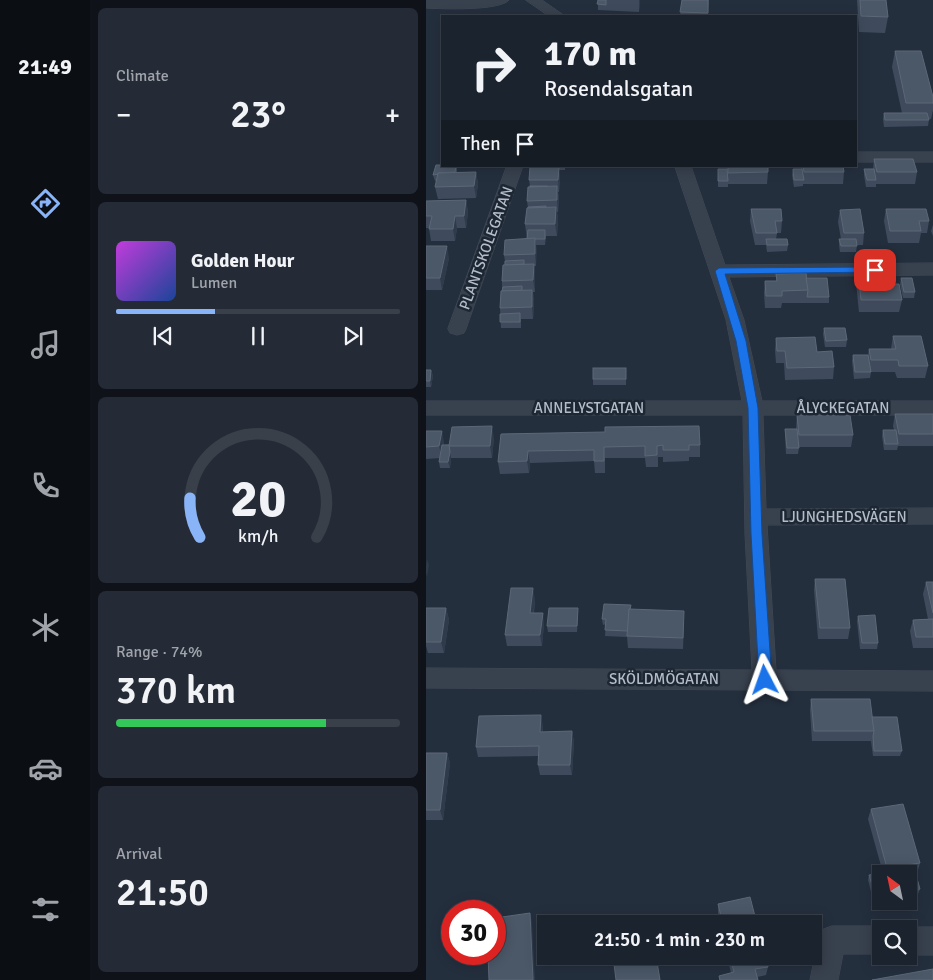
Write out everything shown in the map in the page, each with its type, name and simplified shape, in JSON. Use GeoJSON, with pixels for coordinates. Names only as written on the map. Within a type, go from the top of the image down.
{"type":"FeatureCollection","features":[{"type":"Feature","properties":{"kind":"street"},"geometry":{"type":"LineString","coordinates":[[426,4],[464,5],[502,0]]}},
{"type":"Feature","properties":{"kind":"street"},"geometry":{"type":"LineString","coordinates":[[533,0],[556,15]]}},
{"type":"Feature","properties":{"kind":"street"},"geometry":{"type":"LineString","coordinates":[[857,157],[933,156]]}},
{"type":"Feature","properties":{"kind":"street","name":"PLANTSKOLEGATAN"},"geometry":{"type":"LineString","coordinates":[[457,329],[515,167]]}},
{"type":"Feature","properties":{"kind":"street"},"geometry":{"type":"LineString","coordinates":[[683,167],[741,341],[753,408],[756,517],[765,680]]}},
{"type":"Feature","properties":{"kind":"street"},"geometry":{"type":"LineString","coordinates":[[719,271],[933,269]]}},
{"type":"Feature","properties":{"kind":"street","name":"ANNELYSTGATAN"},"geometry":{"type":"LineString","coordinates":[[426,408],[753,408]]}},
{"type":"Feature","properties":{"kind":"street","name":"ÅLYCKEGATAN"},"geometry":{"type":"LineString","coordinates":[[753,408],[933,408]]}},
{"type":"Feature","properties":{"kind":"street","name":"LJUNGHEDSVÄGEN"},"geometry":{"type":"LineString","coordinates":[[756,517],[933,516]]}},
{"type":"Feature","properties":{"kind":"street","name":"SKÖLDMÖGATAN"},"geometry":{"type":"LineString","coordinates":[[426,678],[933,680]]}},
{"type":"Feature","properties":{"kind":"street"},"geometry":{"type":"LineString","coordinates":[[824,980],[832,940],[872,940]]}},
{"type":"Feature","properties":{"kind":"street"},"geometry":{"type":"LineString","coordinates":[[917,940],[933,941]]}},
{"type":"Feature","properties":{"kind":"building"},"geometry":{"type":"Polygon","coordinates":[[[598,0],[606,0],[606,5],[597,4],[598,0]]]}},
{"type":"Feature","properties":{"kind":"building"},"geometry":{"type":"Polygon","coordinates":[[[682,0],[708,0],[708,13],[680,12],[682,0]]]}},
{"type":"Feature","properties":{"kind":"building"},"geometry":{"type":"Polygon","coordinates":[[[860,0],[886,0],[888,17],[861,16],[860,0]]]}},
{"type":"Feature","properties":{"kind":"building"},"geometry":{"type":"Polygon","coordinates":[[[895,51],[921,51],[933,103],[906,103],[895,51]]]}},
{"type":"Feature","properties":{"kind":"building"},"geometry":{"type":"Polygon","coordinates":[[[884,113],[927,113],[929,120],[885,120],[884,113]]]}},
{"type":"Feature","properties":{"kind":"building"},"geometry":{"type":"Polygon","coordinates":[[[874,159],[913,159],[917,172],[877,172],[874,159]]]}},
{"type":"Feature","properties":{"kind":"building"},"geometry":{"type":"Polygon","coordinates":[[[436,165],[456,167],[455,172],[433,175],[436,165]]]}},
{"type":"Feature","properties":{"kind":"building"},"geometry":{"type":"Polygon","coordinates":[[[530,167],[559,167],[558,180],[529,180],[530,167]]]}},
{"type":"Feature","properties":{"kind":"building"},"geometry":{"type":"Polygon","coordinates":[[[728,167],[768,167],[768,172],[728,173],[728,167]]]}},
{"type":"Feature","properties":{"kind":"building"},"geometry":{"type":"Polygon","coordinates":[[[803,167],[843,167],[844,172],[804,172],[803,167]]]}},
{"type":"Feature","properties":{"kind":"building"},"geometry":{"type":"Polygon","coordinates":[[[718,169],[727,169],[728,181],[718,181],[718,169]]]}},
{"type":"Feature","properties":{"kind":"building"},"geometry":{"type":"Polygon","coordinates":[[[793,169],[802,169],[804,180],[794,180],[793,169]]]}},
{"type":"Feature","properties":{"kind":"building"},"geometry":{"type":"Polygon","coordinates":[[[864,169],[874,169],[876,180],[867,180],[864,169]]]}},
{"type":"Feature","properties":{"kind":"building"},"geometry":{"type":"Polygon","coordinates":[[[476,172],[474,186],[435,187],[438,173],[476,172]]]}},
{"type":"Feature","properties":{"kind":"building"},"geometry":{"type":"Polygon","coordinates":[[[547,186],[547,187],[530,187],[547,186]]]}},
{"type":"Feature","properties":{"kind":"building"},"geometry":{"type":"Polygon","coordinates":[[[557,186],[557,200],[527,201],[528,187],[557,186]]]}},
{"type":"Feature","properties":{"kind":"building"},"geometry":{"type":"Polygon","coordinates":[[[466,200],[464,216],[455,216],[453,229],[429,229],[432,216],[426,216],[426,201],[466,200]]]}},
{"type":"Feature","properties":{"kind":"building"},"geometry":{"type":"Polygon","coordinates":[[[528,207],[546,207],[528,208],[528,207]]]}},
{"type":"Feature","properties":{"kind":"building"},"geometry":{"type":"Polygon","coordinates":[[[556,207],[555,224],[525,224],[527,208],[556,207]]]}},
{"type":"Feature","properties":{"kind":"building"},"geometry":{"type":"Polygon","coordinates":[[[751,209],[781,209],[782,221],[775,221],[777,233],[756,233],[751,209]]]}},
{"type":"Feature","properties":{"kind":"building"},"geometry":{"type":"Polygon","coordinates":[[[860,209],[864,233],[844,233],[840,210],[860,209]]]}},
{"type":"Feature","properties":{"kind":"building"},"geometry":{"type":"Polygon","coordinates":[[[886,209],[926,209],[929,221],[919,221],[921,231],[890,231],[886,209]]]}},
{"type":"Feature","properties":{"kind":"building"},"geometry":{"type":"Polygon","coordinates":[[[528,230],[545,230],[545,239],[527,239],[528,230]]]}},
{"type":"Feature","properties":{"kind":"building"},"geometry":{"type":"Polygon","coordinates":[[[535,238],[535,254],[504,255],[505,240],[535,238]]]}},
{"type":"Feature","properties":{"kind":"building"},"geometry":{"type":"Polygon","coordinates":[[[766,239],[787,239],[788,245],[767,245],[766,239]]]}},
{"type":"Feature","properties":{"kind":"building"},"geometry":{"type":"Polygon","coordinates":[[[839,239],[856,239],[857,246],[841,246],[839,239]]]}},
{"type":"Feature","properties":{"kind":"building"},"geometry":{"type":"Polygon","coordinates":[[[426,246],[447,246],[440,278],[426,278],[426,246]]]}},
{"type":"Feature","properties":{"kind":"building"},"geometry":{"type":"Polygon","coordinates":[[[524,260],[524,264],[505,265],[505,261],[524,260]]]}},
{"type":"Feature","properties":{"kind":"building"},"geometry":{"type":"Polygon","coordinates":[[[534,264],[533,280],[502,281],[503,265],[534,264]]]}},
{"type":"Feature","properties":{"kind":"building"},"geometry":{"type":"Polygon","coordinates":[[[858,271],[879,272],[880,284],[899,284],[902,300],[861,300],[858,271]]]}},
{"type":"Feature","properties":{"kind":"building"},"geometry":{"type":"Polygon","coordinates":[[[806,273],[808,290],[782,291],[782,296],[766,296],[765,281],[777,281],[776,274],[806,273]]]}},
{"type":"Feature","properties":{"kind":"building"},"geometry":{"type":"Polygon","coordinates":[[[806,278],[827,278],[829,297],[807,297],[806,278]]]}},
{"type":"Feature","properties":{"kind":"building"},"geometry":{"type":"Polygon","coordinates":[[[901,278],[912,278],[915,292],[904,292],[901,278]]]}},
{"type":"Feature","properties":{"kind":"building"},"geometry":{"type":"Polygon","coordinates":[[[522,286],[522,291],[502,291],[503,287],[522,286]]]}},
{"type":"Feature","properties":{"kind":"building"},"geometry":{"type":"Polygon","coordinates":[[[532,290],[532,307],[500,308],[501,291],[532,290]]]}},
{"type":"Feature","properties":{"kind":"building"},"geometry":{"type":"Polygon","coordinates":[[[520,313],[520,322],[500,322],[500,314],[520,313]]]}},
{"type":"Feature","properties":{"kind":"building"},"geometry":{"type":"Polygon","coordinates":[[[824,328],[845,328],[847,340],[826,341],[824,328]]]}},
{"type":"Feature","properties":{"kind":"building"},"geometry":{"type":"Polygon","coordinates":[[[893,336],[921,336],[928,366],[899,366],[898,360],[871,360],[869,349],[896,349],[893,336]]]}},
{"type":"Feature","properties":{"kind":"building"},"geometry":{"type":"Polygon","coordinates":[[[815,337],[817,352],[832,351],[834,367],[787,368],[785,351],[777,351],[776,338],[815,337]]]}},
{"type":"Feature","properties":{"kind":"building"},"geometry":{"type":"Polygon","coordinates":[[[853,355],[868,355],[871,372],[855,372],[853,355]]]}},
{"type":"Feature","properties":{"kind":"building"},"geometry":{"type":"Polygon","coordinates":[[[593,368],[626,368],[626,379],[593,379],[593,368]]]}},
{"type":"Feature","properties":{"kind":"building"},"geometry":{"type":"Polygon","coordinates":[[[426,370],[431,370],[430,381],[426,381],[426,370]]]}},
{"type":"Feature","properties":{"kind":"building"},"geometry":{"type":"Polygon","coordinates":[[[895,414],[933,414],[933,434],[899,434],[895,414]]]}},
{"type":"Feature","properties":{"kind":"building"},"geometry":{"type":"Polygon","coordinates":[[[797,415],[850,415],[853,435],[799,435],[797,415]]]}},
{"type":"Feature","properties":{"kind":"building"},"geometry":{"type":"Polygon","coordinates":[[[492,426],[490,446],[449,446],[452,427],[492,426]]]}},
{"type":"Feature","properties":{"kind":"building"},"geometry":{"type":"Polygon","coordinates":[[[699,426],[700,445],[689,445],[689,450],[663,450],[663,445],[657,446],[657,455],[645,456],[645,446],[604,447],[604,461],[594,461],[594,450],[528,451],[527,461],[498,462],[501,434],[605,432],[605,427],[699,426]]]}},
{"type":"Feature","properties":{"kind":"building"},"geometry":{"type":"Polygon","coordinates":[[[785,429],[797,429],[799,448],[787,448],[785,429]]]}},
{"type":"Feature","properties":{"kind":"building"},"geometry":{"type":"Polygon","coordinates":[[[883,430],[896,430],[898,444],[885,444],[883,430]]]}},
{"type":"Feature","properties":{"kind":"building"},"geometry":{"type":"Polygon","coordinates":[[[426,431],[442,431],[439,446],[426,447],[426,431]]]}},
{"type":"Feature","properties":{"kind":"building"},"geometry":{"type":"Polygon","coordinates":[[[442,445],[449,445],[448,462],[439,462],[442,445]]]}},
{"type":"Feature","properties":{"kind":"building"},"geometry":{"type":"Polygon","coordinates":[[[815,579],[845,579],[850,628],[820,628],[815,579]]]}},
{"type":"Feature","properties":{"kind":"building"},"geometry":{"type":"Polygon","coordinates":[[[926,582],[933,582],[933,613],[926,582]]]}},
{"type":"Feature","properties":{"kind":"building"},"geometry":{"type":"Polygon","coordinates":[[[511,588],[533,588],[530,613],[543,613],[540,635],[505,635],[511,588]]]}},
{"type":"Feature","properties":{"kind":"building"},"geometry":{"type":"Polygon","coordinates":[[[604,604],[631,605],[629,609],[628,631],[605,630],[606,619],[602,619],[604,604]]]}},
{"type":"Feature","properties":{"kind":"building"},"geometry":{"type":"Polygon","coordinates":[[[426,608],[446,608],[441,642],[426,642],[426,608]]]}},
{"type":"Feature","properties":{"kind":"building"},"geometry":{"type":"Polygon","coordinates":[[[549,608],[578,608],[577,626],[547,626],[549,608]]]}},
{"type":"Feature","properties":{"kind":"building"},"geometry":{"type":"Polygon","coordinates":[[[629,609],[684,611],[683,638],[627,636],[629,609]]]}},
{"type":"Feature","properties":{"kind":"building"},"geometry":{"type":"Polygon","coordinates":[[[875,615],[878,643],[862,643],[858,616],[875,615]]]}},
{"type":"Feature","properties":{"kind":"building"},"geometry":{"type":"Polygon","coordinates":[[[933,619],[933,637],[916,637],[913,620],[933,619]]]}},
{"type":"Feature","properties":{"kind":"building"},"geometry":{"type":"Polygon","coordinates":[[[811,699],[870,699],[874,731],[814,731],[811,699]]]}},
{"type":"Feature","properties":{"kind":"building"},"geometry":{"type":"Polygon","coordinates":[[[541,715],[540,732],[572,731],[570,765],[538,765],[539,746],[476,747],[479,716],[541,715]]]}},
{"type":"Feature","properties":{"kind":"building"},"geometry":{"type":"Polygon","coordinates":[[[872,717],[897,717],[902,751],[874,751],[872,717]]]}},
{"type":"Feature","properties":{"kind":"building"},"geometry":{"type":"Polygon","coordinates":[[[426,753],[447,753],[440,810],[426,810],[426,753]]]}},
{"type":"Feature","properties":{"kind":"building"},"geometry":{"type":"Polygon","coordinates":[[[903,804],[920,863],[886,865],[871,809],[903,804]]]}},
{"type":"Feature","properties":{"kind":"building"},"geometry":{"type":"Polygon","coordinates":[[[869,875],[872,875],[872,885],[869,875]]]}},
{"type":"Feature","properties":{"kind":"building"},"geometry":{"type":"Polygon","coordinates":[[[917,878],[920,889],[917,890],[917,878]]]}},
{"type":"Feature","properties":{"kind":"building"},"geometry":{"type":"Polygon","coordinates":[[[750,897],[755,915],[721,915],[718,904],[750,897]]]}},
{"type":"Feature","properties":{"kind":"building"},"geometry":{"type":"Polygon","coordinates":[[[530,913],[533,980],[489,980],[488,965],[506,965],[506,916],[530,913]]]}},
{"type":"Feature","properties":{"kind":"building"},"geometry":{"type":"Polygon","coordinates":[[[614,965],[658,965],[660,980],[616,980],[614,965]]]}},
{"type":"Feature","properties":{"kind":"building"},"geometry":{"type":"Polygon","coordinates":[[[732,965],[767,965],[768,967],[755,969],[758,980],[720,980],[719,976],[734,972],[732,965]]]}},
{"type":"Feature","properties":{"kind":"building"},"geometry":{"type":"Polygon","coordinates":[[[933,969],[933,980],[872,980],[933,969]]]}},
{"type":"Feature","properties":{"kind":"route"},"geometry":{"type":"LineString","coordinates":[[765,680],[756,534],[753,408],[741,341],[719,271],[875,270]]}}]}
